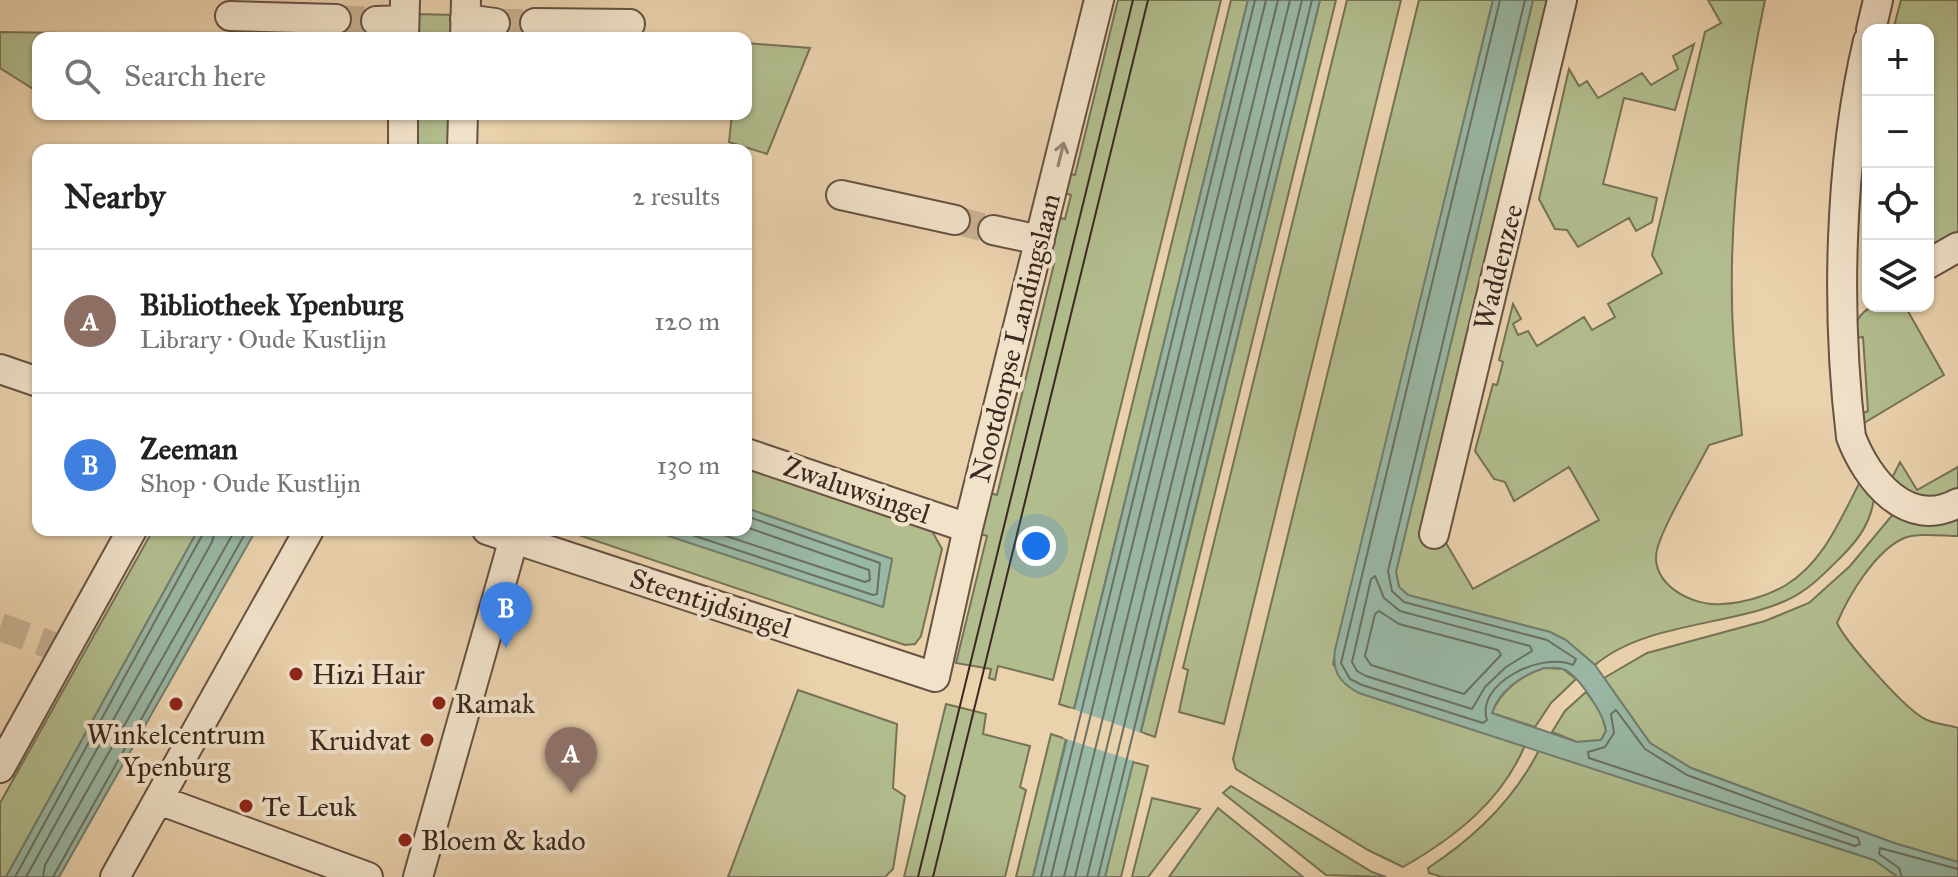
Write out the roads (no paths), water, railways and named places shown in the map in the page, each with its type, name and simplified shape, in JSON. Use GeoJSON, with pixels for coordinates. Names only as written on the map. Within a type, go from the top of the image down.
{"type":"FeatureCollection","features":[{"type":"Feature","properties":{"kind":"street","name":"Nootdorpse Landingslaan"},"geometry":{"type":"LineString","coordinates":[[935,677],[968,528],[1099,0]]}},
{"type":"Feature","properties":{"kind":"street","name":"Waddenzee"},"geometry":{"type":"LineString","coordinates":[[1434,534],[1562,0]]}},
{"type":"Feature","properties":{"kind":"street"},"geometry":{"type":"LineString","coordinates":[[1872,24],[1878,0]]}},
{"type":"Feature","properties":{"kind":"street"},"geometry":{"type":"LineString","coordinates":[[230,16],[336,19]]}},
{"type":"Feature","properties":{"kind":"street"},"geometry":{"type":"LineString","coordinates":[[376,21],[404,19]]}},
{"type":"Feature","properties":{"kind":"street"},"geometry":{"type":"LineString","coordinates":[[465,19],[495,23]]}},
{"type":"Feature","properties":{"kind":"street"},"geometry":{"type":"LineString","coordinates":[[535,23],[630,24]]}},
{"type":"Feature","properties":{"kind":"street"},"geometry":{"type":"LineString","coordinates":[[1862,81],[1850,162],[1856,293],[1849,419],[1861,464],[1892,499],[1924,511],[1958,503]]}},
{"type":"Feature","properties":{"kind":"street"},"geometry":{"type":"LineString","coordinates":[[403,120],[403,144]]}},
{"type":"Feature","properties":{"kind":"street"},"geometry":{"type":"LineString","coordinates":[[462,144],[463,120]]}},
{"type":"Feature","properties":{"kind":"street"},"geometry":{"type":"LineString","coordinates":[[841,195],[955,220]]}},
{"type":"Feature","properties":{"kind":"street"},"geometry":{"type":"LineString","coordinates":[[993,230],[1040,240]]}},
{"type":"Feature","properties":{"kind":"street"},"geometry":{"type":"LineString","coordinates":[[1934,261],[1958,247]]}},
{"type":"Feature","properties":{"kind":"street"},"geometry":{"type":"LineString","coordinates":[[0,369],[32,380]]}},
{"type":"Feature","properties":{"kind":"street","name":"Zwaluwsingel"},"geometry":{"type":"LineString","coordinates":[[752,455],[968,528]]}},
{"type":"Feature","properties":{"kind":"street"},"geometry":{"type":"LineString","coordinates":[[0,768],[129,536]]}},
{"type":"Feature","properties":{"kind":"street"},"geometry":{"type":"LineString","coordinates":[[115,877],[306,536]]}},
{"type":"Feature","properties":{"kind":"street"},"geometry":{"type":"LineString","coordinates":[[418,877],[498,585],[500,536]]}},
{"type":"Feature","properties":{"kind":"street","name":"Steentijdsingel"},"geometry":{"type":"LineString","coordinates":[[506,536],[935,677]]}},
{"type":"Feature","properties":{"kind":"street"},"geometry":{"type":"LineString","coordinates":[[159,800],[368,877]]}},
{"type":"Feature","properties":{"kind":"water"},"geometry":{"type":"Polygon","coordinates":[[[1248,0],[1320,0],[1105,877],[1033,877],[1248,0]]]}},
{"type":"Feature","properties":{"kind":"water"},"geometry":{"type":"Polygon","coordinates":[[[1493,0],[1533,0],[1396,572],[1399,587],[1408,595],[1550,632],[1566,640],[1595,665],[1650,743],[1691,768],[1894,843],[1958,862],[1958,877],[1898,877],[1874,860],[1359,693],[1339,676],[1335,650],[1493,0]],[[1546,668],[1512,685],[1492,713],[1577,742],[1601,740],[1606,731],[1604,724],[1583,687],[1569,672],[1546,668]]]}},
{"type":"Feature","properties":{"kind":"water"},"geometry":{"type":"Polygon","coordinates":[[[752,510],[892,559],[883,607],[669,536],[752,536],[752,510]]]}},
{"type":"Feature","properties":{"kind":"water"},"geometry":{"type":"Polygon","coordinates":[[[195,536],[253,536],[59,877],[6,877],[195,536]]]}},
{"type":"Feature","properties":{"kind":"tunnel"},"geometry":{"type":"LineString","coordinates":[[336,19],[376,21]]}},
{"type":"Feature","properties":{"kind":"tunnel"},"geometry":{"type":"LineString","coordinates":[[495,23],[535,23]]}},
{"type":"Feature","properties":{"kind":"tunnel"},"geometry":{"type":"LineString","coordinates":[[955,220],[993,230]]}},
{"type":"Feature","properties":{"kind":"tunnel"},"geometry":{"type":"LineString","coordinates":[[0,627],[65,650]]}},
{"type":"Feature","properties":{"kind":"tram line"},"geometry":{"type":"LineString","coordinates":[[918,877],[1133,0]]}},
{"type":"Feature","properties":{"kind":"tram line"},"geometry":{"type":"LineString","coordinates":[[933,877],[1148,0]]}},
{"type":"Feature","properties":{"kind":"place","name":"Zeeman"},"geometry":{"type":"Point","coordinates":[506,648]}},
{"type":"Feature","properties":{"kind":"place","name":"Hizi Hair"},"geometry":{"type":"Point","coordinates":[296,674]}},
{"type":"Feature","properties":{"kind":"place","name":"Ramak"},"geometry":{"type":"Point","coordinates":[439,703]}},
{"type":"Feature","properties":{"kind":"place","name":"Winkelcentrum Ypenburg"},"geometry":{"type":"Point","coordinates":[176,704]}},
{"type":"Feature","properties":{"kind":"place","name":"Kruidvat"},"geometry":{"type":"Point","coordinates":[427,740]}},
{"type":"Feature","properties":{"kind":"place","name":"Bibliotheek Ypenburg"},"geometry":{"type":"Point","coordinates":[571,793]}},
{"type":"Feature","properties":{"kind":"place","name":"Te Leuk"},"geometry":{"type":"Point","coordinates":[246,806]}},
{"type":"Feature","properties":{"kind":"place","name":"Bloem & kado"},"geometry":{"type":"Point","coordinates":[405,840]}}]}
